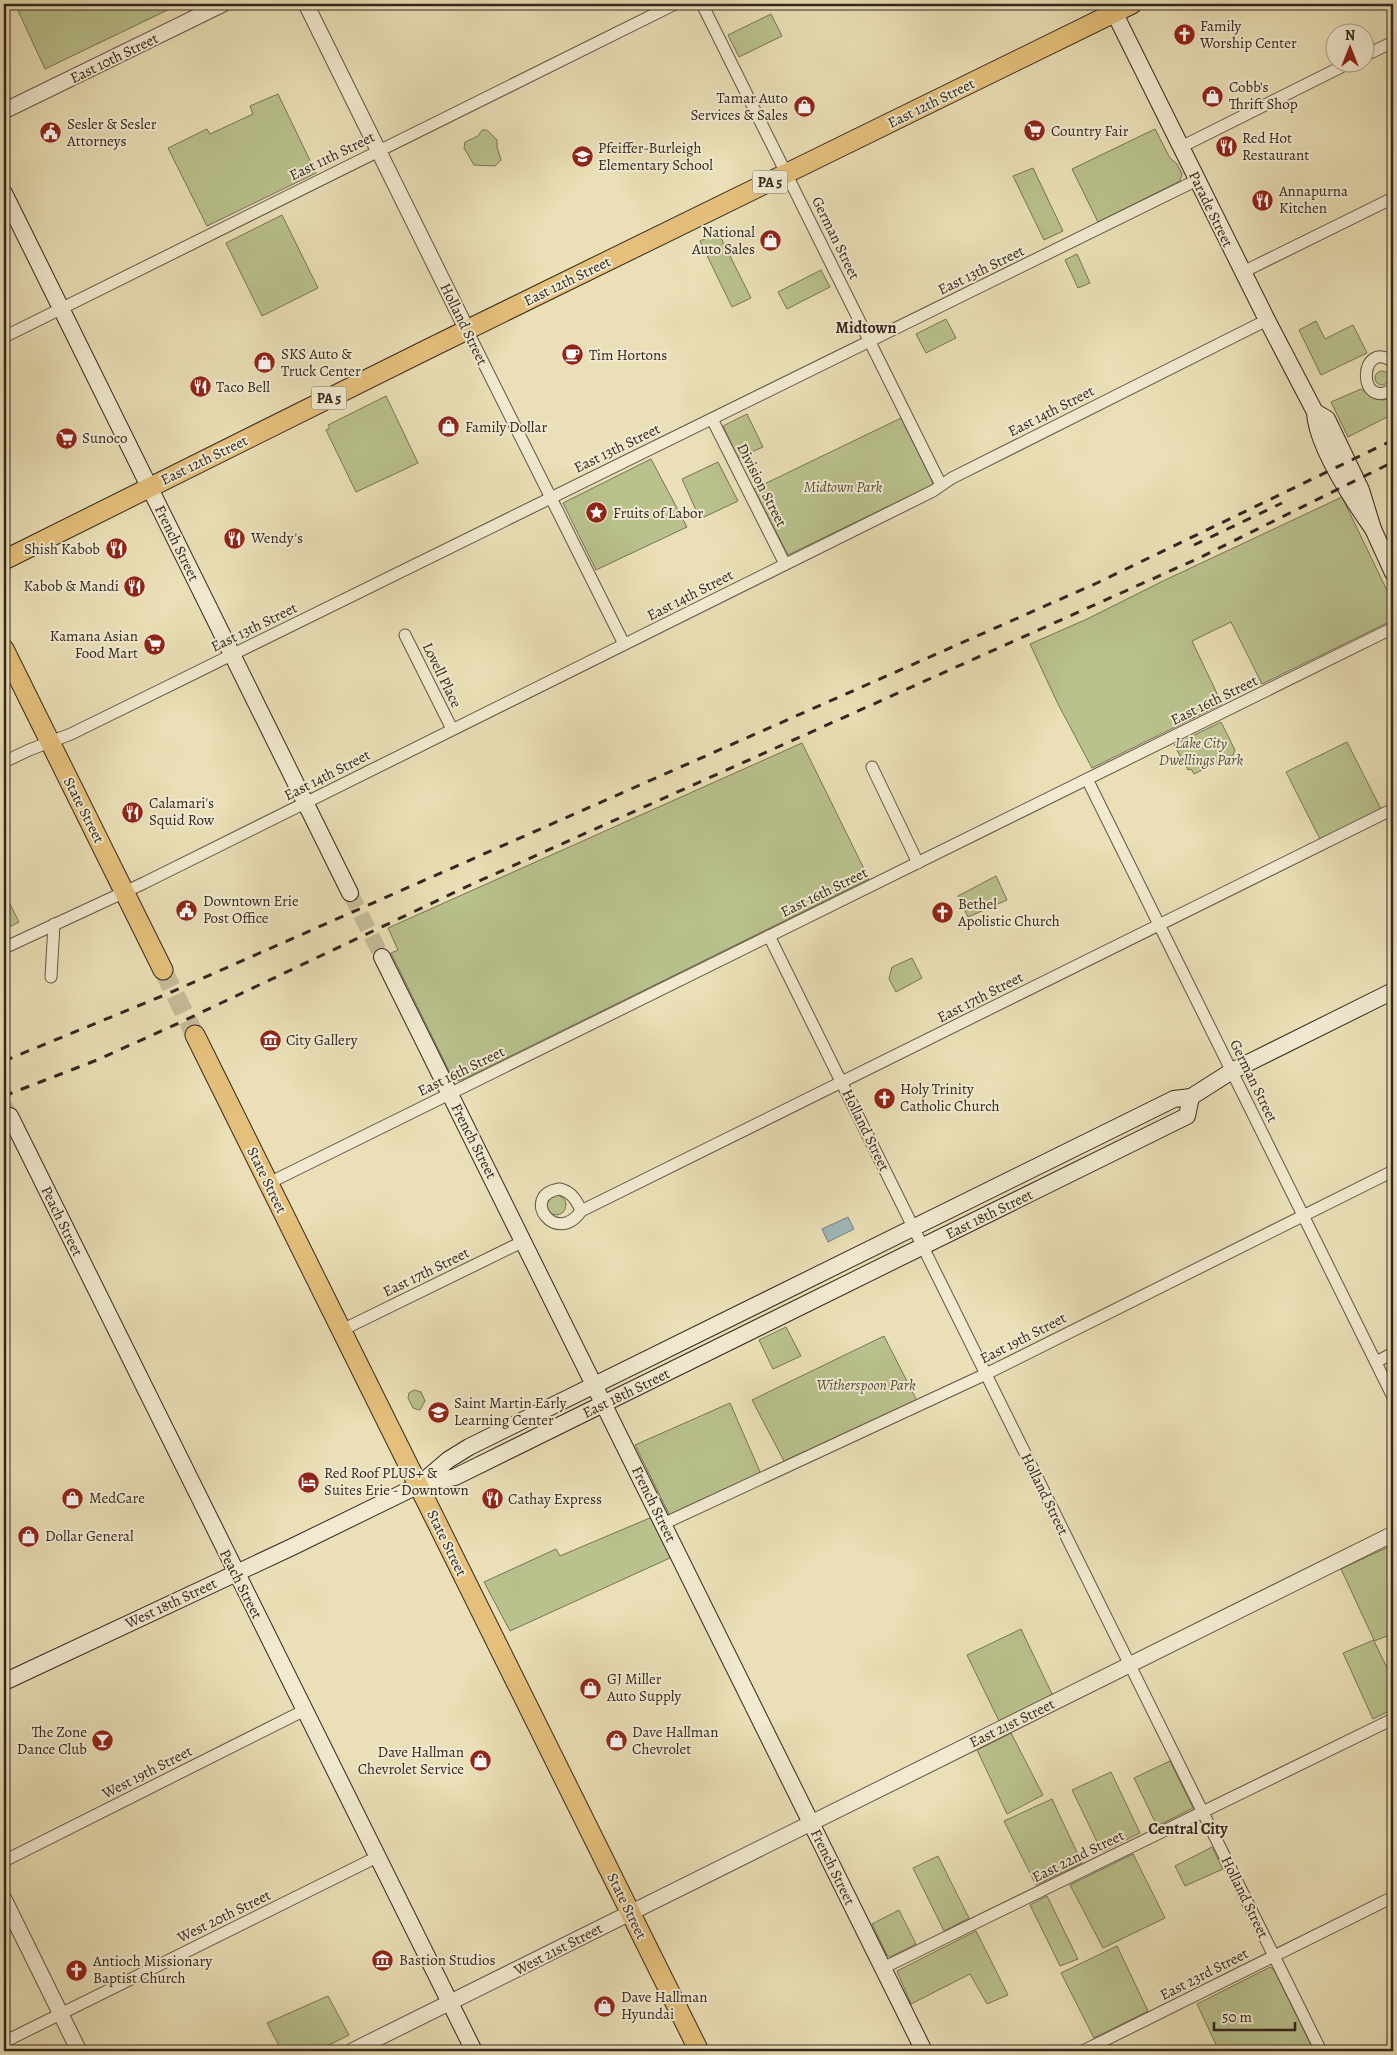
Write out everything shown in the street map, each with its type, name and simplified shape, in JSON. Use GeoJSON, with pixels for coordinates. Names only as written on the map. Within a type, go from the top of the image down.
{"type":"FeatureCollection","features":[{"type":"Feature","properties":{"kind":"main road","name":"East 12th Street"},"geometry":{"type":"LineString","coordinates":[[4,560],[467,330],[787,174],[1112,8],[1132,4]]}},
{"type":"Feature","properties":{"kind":"main road","name":"Parade Street"},"geometry":{"type":"LineString","coordinates":[[1112,8],[1267,320],[1315,412],[1327,419],[1360,490],[1372,529],[1393,572]]}},
{"type":"Feature","properties":{"kind":"main road","name":"French Street"},"geometry":{"type":"LineString","coordinates":[[4,193],[350,893]]}},
{"type":"Feature","properties":{"kind":"main road","name":"State Street"},"geometry":{"type":"LineString","coordinates":[[4,650],[163,970]]}},
{"type":"Feature","properties":{"kind":"main road","name":"French Street"},"geometry":{"type":"LineString","coordinates":[[382,957],[924,2051]]}},
{"type":"Feature","properties":{"kind":"main road","name":"East 18th Street"},"geometry":{"type":"LineString","coordinates":[[419,1486],[448,1460],[469,1446],[1174,1099],[1191,1097],[1232,1071],[1393,991]]}},
{"type":"Feature","properties":{"kind":"main road","name":"State Street"},"geometry":{"type":"LineString","coordinates":[[195,1035],[699,2051]]}},
{"type":"Feature","properties":{"kind":"main road","name":"East 18th Street"},"geometry":{"type":"LineString","coordinates":[[419,1486],[454,1477],[1187,1116],[1191,1097]]}},
{"type":"Feature","properties":{"kind":"main road","name":"Peach Street"},"geometry":{"type":"LineString","coordinates":[[10,1116],[474,2051]]}},
{"type":"Feature","properties":{"kind":"main road","name":"West 18th Street"},"geometry":{"type":"LineString","coordinates":[[4,1682],[419,1486]]}},
{"type":"Feature","properties":{"kind":"street","name":"East 10th Street"},"geometry":{"type":"LineString","coordinates":[[4,111],[223,4]]}},
{"type":"Feature","properties":{"kind":"street","name":"Holland Street"},"geometry":{"type":"LineString","coordinates":[[306,4],[624,644]]}},
{"type":"Feature","properties":{"kind":"street","name":"East 11th Street"},"geometry":{"type":"LineString","coordinates":[[4,337],[675,4]]}},
{"type":"Feature","properties":{"kind":"street","name":"German Street"},"geometry":{"type":"LineString","coordinates":[[702,4],[942,485]]}},
{"type":"Feature","properties":{"kind":"street"},"geometry":{"type":"LineString","coordinates":[[1374,51],[1393,42]]}},
{"type":"Feature","properties":{"kind":"street"},"geometry":{"type":"LineString","coordinates":[[1181,147],[1331,72]]}},
{"type":"Feature","properties":{"kind":"street","name":"East 13th Street"},"geometry":{"type":"LineString","coordinates":[[4,762],[71,734],[1197,180]]}},
{"type":"Feature","properties":{"kind":"street"},"geometry":{"type":"LineString","coordinates":[[1243,272],[1393,198]]}},
{"type":"Feature","properties":{"kind":"street","name":"East 14th Street"},"geometry":{"type":"LineString","coordinates":[[4,948],[305,802],[933,491],[952,478],[1267,320]]}},
{"type":"Feature","properties":{"kind":"street"},"geometry":{"type":"LineString","coordinates":[[1392,360],[1382,358],[1374,360],[1366,368],[1365,374],[1368,385],[1377,392],[1388,392],[1393,388]]}},
{"type":"Feature","properties":{"kind":"street","name":"Division Street"},"geometry":{"type":"LineString","coordinates":[[712,419],[785,564]]}},
{"type":"Feature","properties":{"kind":"street","name":"East 16th Street"},"geometry":{"type":"LineString","coordinates":[[269,1183],[1393,628]]}},
{"type":"Feature","properties":{"kind":"street","name":"Lovell Place"},"geometry":{"type":"LineString","coordinates":[[405,635],[452,729]]}},
{"type":"Feature","properties":{"kind":"street"},"geometry":{"type":"LineString","coordinates":[[872,767],[918,863]]}},
{"type":"Feature","properties":{"kind":"street","name":"German Street"},"geometry":{"type":"LineString","coordinates":[[1087,779],[1393,1397]]}},
{"type":"Feature","properties":{"kind":"street","name":"East 17th Street"},"geometry":{"type":"LineString","coordinates":[[581,1211],[1393,809]]}},
{"type":"Feature","properties":{"kind":"street"},"geometry":{"type":"LineString","coordinates":[[50,977],[54,924]]}},
{"type":"Feature","properties":{"kind":"street","name":"Holland Street"},"geometry":{"type":"LineString","coordinates":[[769,936],[1321,2051]]}},
{"type":"Feature","properties":{"kind":"street","name":"East 19th Street"},"geometry":{"type":"LineString","coordinates":[[663,1524],[986,1374],[1393,1171]]}},
{"type":"Feature","properties":{"kind":"street","name":"East 17th Street"},"geometry":{"type":"LineString","coordinates":[[342,1330],[524,1241]]}},
{"type":"Feature","properties":{"kind":"street"},"geometry":{"type":"LineString","coordinates":[[1376,1362],[1393,1353]]}},
{"type":"Feature","properties":{"kind":"street","name":"East 21st Street"},"geometry":{"type":"LineString","coordinates":[[630,1912],[1393,1534]]}},
{"type":"Feature","properties":{"kind":"street","name":"West 19th Street"},"geometry":{"type":"LineString","coordinates":[[4,1861],[304,1710]]}},
{"type":"Feature","properties":{"kind":"street","name":"East 22nd Street"},"geometry":{"type":"LineString","coordinates":[[883,1968],[1393,1720]]}},
{"type":"Feature","properties":{"kind":"street","name":"West 20th Street"},"geometry":{"type":"LineString","coordinates":[[4,2042],[378,1857]]}},
{"type":"Feature","properties":{"kind":"street","name":"East 23rd Street"},"geometry":{"type":"LineString","coordinates":[[1083,2051],[1393,1897]]}},
{"type":"Feature","properties":{"kind":"street"},"geometry":{"type":"LineString","coordinates":[[4,1899],[79,2051]]}},
{"type":"Feature","properties":{"kind":"street","name":"West 21st Street"},"geometry":{"type":"LineString","coordinates":[[352,2051],[630,1912]]}},
{"type":"Feature","properties":{"kind":"green space"},"geometry":{"type":"Polygon","coordinates":[[[15,4],[180,4],[45,69],[15,4]]]}},
{"type":"Feature","properties":{"kind":"green space"},"geometry":{"type":"Polygon","coordinates":[[[771,14],[782,36],[739,57],[728,35],[771,14]]]}},
{"type":"Feature","properties":{"kind":"green space"},"geometry":{"type":"Polygon","coordinates":[[[278,94],[316,173],[207,226],[168,148],[207,129],[210,134],[253,114],[250,106],[278,94]]]}},
{"type":"Feature","properties":{"kind":"green space"},"geometry":{"type":"Polygon","coordinates":[[[1155,129],[1170,158],[1177,164],[1182,174],[1180,181],[1098,222],[1072,169],[1155,129]]]}},
{"type":"Feature","properties":{"kind":"green space"},"geometry":{"type":"Polygon","coordinates":[[[482,130],[487,130],[497,140],[501,160],[495,166],[474,165],[464,148],[465,142],[478,136],[482,130]]]}},
{"type":"Feature","properties":{"kind":"green space"},"geometry":{"type":"Polygon","coordinates":[[[1033,168],[1063,231],[1044,240],[1013,176],[1033,168]]]}},
{"type":"Feature","properties":{"kind":"green space"},"geometry":{"type":"Polygon","coordinates":[[[282,215],[318,288],[262,316],[226,243],[282,215]]]}},
{"type":"Feature","properties":{"kind":"green space"},"geometry":{"type":"Polygon","coordinates":[[[718,232],[751,298],[732,307],[700,241],[718,232]]]}},
{"type":"Feature","properties":{"kind":"green space"},"geometry":{"type":"Polygon","coordinates":[[[1077,254],[1090,283],[1078,288],[1065,260],[1077,254]]]}},
{"type":"Feature","properties":{"kind":"green space"},"geometry":{"type":"Polygon","coordinates":[[[821,270],[830,287],[787,309],[778,292],[821,270]]]}},
{"type":"Feature","properties":{"kind":"green space"},"geometry":{"type":"Polygon","coordinates":[[[946,319],[956,338],[926,353],[916,334],[946,319]]]}},
{"type":"Feature","properties":{"kind":"green space"},"geometry":{"type":"Polygon","coordinates":[[[1316,321],[1325,339],[1353,325],[1367,353],[1321,375],[1299,330],[1316,321]]]}},
{"type":"Feature","properties":{"kind":"green space"},"geometry":{"type":"Polygon","coordinates":[[[1379,371],[1385,371],[1389,378],[1385,385],[1379,385],[1375,381],[1375,375],[1379,371]]]}},
{"type":"Feature","properties":{"kind":"green space"},"geometry":{"type":"Polygon","coordinates":[[[1361,389],[1368,395],[1380,400],[1389,399],[1393,396],[1393,414],[1348,437],[1331,402],[1361,389]]]}},
{"type":"Feature","properties":{"kind":"green space"},"geometry":{"type":"Polygon","coordinates":[[[386,396],[418,463],[356,492],[326,430],[330,428],[328,425],[386,396]]]}},
{"type":"Feature","properties":{"kind":"green space"},"geometry":{"type":"Polygon","coordinates":[[[747,414],[763,447],[738,458],[723,426],[747,414]]]}},
{"type":"Feature","properties":{"kind":"green space","name":"Midtown Park"},"geometry":{"type":"Polygon","coordinates":[[[901,418],[933,483],[932,485],[788,555],[754,489],[901,418]]]}},
{"type":"Feature","properties":{"kind":"green space"},"geometry":{"type":"Polygon","coordinates":[[[651,459],[687,527],[596,570],[563,503],[651,459]]]}},
{"type":"Feature","properties":{"kind":"green space"},"geometry":{"type":"Polygon","coordinates":[[[718,462],[738,501],[700,519],[682,479],[718,462]]]}},
{"type":"Feature","properties":{"kind":"green space"},"geometry":{"type":"Polygon","coordinates":[[[1342,497],[1393,603],[1393,620],[1262,684],[1231,622],[1192,641],[1222,704],[1092,768],[1058,704],[1030,644],[1087,619],[1342,497]]]}},
{"type":"Feature","properties":{"kind":"green space","name":"Lake City Dwellings Park"},"geometry":{"type":"Polygon","coordinates":[[[1221,722],[1235,750],[1233,755],[1194,774],[1191,769],[1188,770],[1174,745],[1221,722]]]}},
{"type":"Feature","properties":{"kind":"green space"},"geometry":{"type":"Polygon","coordinates":[[[1347,742],[1381,809],[1320,839],[1286,772],[1347,742]]]}},
{"type":"Feature","properties":{"kind":"green space"},"geometry":{"type":"Polygon","coordinates":[[[802,743],[869,879],[464,1079],[458,1081],[453,1079],[391,953],[398,950],[388,928],[802,743]]]}},
{"type":"Feature","properties":{"kind":"green space"},"geometry":{"type":"Polygon","coordinates":[[[996,876],[1007,900],[968,917],[958,896],[996,876]]]}},
{"type":"Feature","properties":{"kind":"green space"},"geometry":{"type":"Polygon","coordinates":[[[4,892],[19,922],[4,930],[4,892]]]}},
{"type":"Feature","properties":{"kind":"green space"},"geometry":{"type":"Polygon","coordinates":[[[912,958],[922,978],[896,992],[889,979],[892,967],[912,958]]]}},
{"type":"Feature","properties":{"kind":"green space"},"geometry":{"type":"Polygon","coordinates":[[[556,1195],[563,1198],[566,1205],[563,1212],[556,1215],[549,1212],[546,1205],[549,1198],[556,1195]]]}},
{"type":"Feature","properties":{"kind":"green space"},"geometry":{"type":"Polygon","coordinates":[[[786,1327],[801,1356],[773,1369],[759,1340],[786,1327]]]}},
{"type":"Feature","properties":{"kind":"green space","name":"Witherspoon Park"},"geometry":{"type":"Polygon","coordinates":[[[884,1336],[917,1401],[784,1461],[752,1400],[884,1336]]]}},
{"type":"Feature","properties":{"kind":"green space"},"geometry":{"type":"Polygon","coordinates":[[[414,1390],[421,1392],[425,1401],[420,1410],[413,1408],[408,1398],[409,1393],[414,1390]]]}},
{"type":"Feature","properties":{"kind":"green space"},"geometry":{"type":"Polygon","coordinates":[[[730,1403],[761,1474],[670,1516],[635,1445],[730,1403]]]}},
{"type":"Feature","properties":{"kind":"green space"},"geometry":{"type":"Polygon","coordinates":[[[652,1517],[672,1557],[510,1631],[484,1582],[556,1549],[560,1556],[652,1517]]]}},
{"type":"Feature","properties":{"kind":"green space"},"geometry":{"type":"Polygon","coordinates":[[[1388,1547],[1393,1559],[1393,1634],[1374,1641],[1393,1680],[1393,1709],[1373,1719],[1343,1653],[1374,1640],[1341,1569],[1388,1547]]]}},
{"type":"Feature","properties":{"kind":"green space"},"geometry":{"type":"Polygon","coordinates":[[[1021,1629],[1053,1696],[999,1721],[967,1655],[1021,1629]]]}},
{"type":"Feature","properties":{"kind":"green space"},"geometry":{"type":"Polygon","coordinates":[[[1011,1733],[1043,1795],[1007,1814],[977,1750],[1011,1733]]]}},
{"type":"Feature","properties":{"kind":"green space"},"geometry":{"type":"Polygon","coordinates":[[[1170,1761],[1193,1808],[1157,1826],[1134,1778],[1170,1761]]]}},
{"type":"Feature","properties":{"kind":"green space"},"geometry":{"type":"Polygon","coordinates":[[[1111,1772],[1140,1833],[1102,1852],[1072,1790],[1111,1772]]]}},
{"type":"Feature","properties":{"kind":"green space"},"geometry":{"type":"Polygon","coordinates":[[[1052,1799],[1082,1863],[1036,1885],[1004,1821],[1052,1799]]]}},
{"type":"Feature","properties":{"kind":"green space"},"geometry":{"type":"Polygon","coordinates":[[[1212,1847],[1223,1869],[1185,1886],[1175,1866],[1212,1847]]]}},
{"type":"Feature","properties":{"kind":"green space"},"geometry":{"type":"Polygon","coordinates":[[[1133,1854],[1165,1918],[1103,1948],[1070,1885],[1133,1854]]]}},
{"type":"Feature","properties":{"kind":"green space"},"geometry":{"type":"Polygon","coordinates":[[[938,1856],[969,1918],[944,1931],[913,1868],[938,1856]]]}},
{"type":"Feature","properties":{"kind":"green space"},"geometry":{"type":"Polygon","coordinates":[[[1047,1896],[1078,1959],[1060,1966],[1030,1905],[1047,1896]]]}},
{"type":"Feature","properties":{"kind":"green space"},"geometry":{"type":"Polygon","coordinates":[[[899,1910],[916,1944],[890,1957],[887,1955],[872,1924],[899,1910]]]}},
{"type":"Feature","properties":{"kind":"green space"},"geometry":{"type":"Polygon","coordinates":[[[976,1931],[1008,1995],[987,2004],[970,1974],[911,2004],[897,1971],[976,1931]]]}},
{"type":"Feature","properties":{"kind":"green space"},"geometry":{"type":"Polygon","coordinates":[[[1117,1946],[1148,2011],[1094,2038],[1061,1973],[1117,1946]]]}},
{"type":"Feature","properties":{"kind":"green space"},"geometry":{"type":"Polygon","coordinates":[[[1270,1967],[1275,1972],[1314,2051],[1219,2051],[1197,2004],[1270,1967]]]}},
{"type":"Feature","properties":{"kind":"green space"},"geometry":{"type":"Polygon","coordinates":[[[328,1996],[349,2035],[317,2051],[282,2051],[267,2023],[328,1996]]]}},
{"type":"Feature","properties":{"kind":"water"},"geometry":{"type":"Polygon","coordinates":[[[848,1217],[854,1229],[828,1242],[822,1229],[848,1217]]]}},
{"type":"Feature","properties":{"kind":"tunnel"},"geometry":{"type":"LineString","coordinates":[[350,893],[382,957]]}},
{"type":"Feature","properties":{"kind":"tunnel"},"geometry":{"type":"LineString","coordinates":[[163,970],[195,1035]]}},
{"type":"Feature","properties":{"kind":"tunnel"},"geometry":{"type":"LineString","coordinates":[[4,1105],[10,1116]]}},
{"type":"Feature","properties":{"kind":"railway"},"geometry":{"type":"LineString","coordinates":[[4,1061],[167,994],[1097,583],[1393,440]]}},
{"type":"Feature","properties":{"kind":"railway"},"geometry":{"type":"LineString","coordinates":[[4,1096],[97,1060],[468,886],[1199,558],[1393,462]]}},
{"type":"Feature","properties":{"kind":"railway"},"geometry":{"type":"LineString","coordinates":[[1194,545],[1282,503]]}},
{"type":"Feature","properties":{"kind":"place","name":"Family Worship Center"},"geometry":{"type":"Point","coordinates":[1184,35]}},
{"type":"Feature","properties":{"kind":"place","name":"Cobb's Thrift Shop"},"geometry":{"type":"Point","coordinates":[1213,96]}},
{"type":"Feature","properties":{"kind":"place","name":"Tamar Auto Services & Sales"},"geometry":{"type":"Point","coordinates":[804,107]}},
{"type":"Feature","properties":{"kind":"place","name":"Country Fair"},"geometry":{"type":"Point","coordinates":[1035,131]}},
{"type":"Feature","properties":{"kind":"place","name":"Sesler & Sesler Attorneys"},"geometry":{"type":"Point","coordinates":[51,133]}},
{"type":"Feature","properties":{"kind":"place","name":"Red Hot Restaurant"},"geometry":{"type":"Point","coordinates":[1226,147]}},
{"type":"Feature","properties":{"kind":"place","name":"Pfeiffer-Burleigh Elementary School"},"geometry":{"type":"Point","coordinates":[582,157]}},
{"type":"Feature","properties":{"kind":"place","name":"Annapurna Kitchen"},"geometry":{"type":"Point","coordinates":[1263,200]}},
{"type":"Feature","properties":{"kind":"place","name":"National Auto Sales"},"geometry":{"type":"Point","coordinates":[771,241]}},
{"type":"Feature","properties":{"kind":"place","name":"Tim Hortons"},"geometry":{"type":"Point","coordinates":[573,355]}},
{"type":"Feature","properties":{"kind":"place","name":"SKS Auto & Truck Center"},"geometry":{"type":"Point","coordinates":[265,363]}},
{"type":"Feature","properties":{"kind":"place","name":"Taco Bell"},"geometry":{"type":"Point","coordinates":[200,387]}},
{"type":"Feature","properties":{"kind":"place","name":"Family Dollar"},"geometry":{"type":"Point","coordinates":[449,427]}},
{"type":"Feature","properties":{"kind":"place","name":"Sunoco"},"geometry":{"type":"Point","coordinates":[66,438]}},
{"type":"Feature","properties":{"kind":"place","name":"Fruits of Labor"},"geometry":{"type":"Point","coordinates":[597,513]}},
{"type":"Feature","properties":{"kind":"place","name":"Wendy's"},"geometry":{"type":"Point","coordinates":[235,538]}},
{"type":"Feature","properties":{"kind":"place","name":"Shish Kabob"},"geometry":{"type":"Point","coordinates":[116,549]}},
{"type":"Feature","properties":{"kind":"place","name":"Kabob & Mandi"},"geometry":{"type":"Point","coordinates":[135,586]}},
{"type":"Feature","properties":{"kind":"place","name":"Kamana Asian Food Mart"},"geometry":{"type":"Point","coordinates":[154,645]}},
{"type":"Feature","properties":{"kind":"place","name":"Calamari's Squid Row"},"geometry":{"type":"Point","coordinates":[133,812]}},
{"type":"Feature","properties":{"kind":"place","name":"Downtown Erie Post Office"},"geometry":{"type":"Point","coordinates":[187,910]}},
{"type":"Feature","properties":{"kind":"place","name":"Bethel Apolistic Church"},"geometry":{"type":"Point","coordinates":[942,913]}},
{"type":"Feature","properties":{"kind":"place","name":"City Gallery"},"geometry":{"type":"Point","coordinates":[270,1040]}},
{"type":"Feature","properties":{"kind":"place","name":"Holy Trinity Catholic Church"},"geometry":{"type":"Point","coordinates":[884,1098]}},
{"type":"Feature","properties":{"kind":"place","name":"Saint Martin Early Learning Center"},"geometry":{"type":"Point","coordinates":[438,1412]}},
{"type":"Feature","properties":{"kind":"place","name":"Red Roof PLUS+ & Suites Erie - Downtown"},"geometry":{"type":"Point","coordinates":[308,1482]}},
{"type":"Feature","properties":{"kind":"place","name":"MedCare"},"geometry":{"type":"Point","coordinates":[73,1498]}},
{"type":"Feature","properties":{"kind":"place","name":"Cathay Express"},"geometry":{"type":"Point","coordinates":[492,1499]}},
{"type":"Feature","properties":{"kind":"place","name":"Dollar General"},"geometry":{"type":"Point","coordinates":[29,1536]}},
{"type":"Feature","properties":{"kind":"place","name":"GJ Miller Auto Supply"},"geometry":{"type":"Point","coordinates":[591,1688]}},
{"type":"Feature","properties":{"kind":"place","name":"The Zone Dance Club"},"geometry":{"type":"Point","coordinates":[103,1741]}},
{"type":"Feature","properties":{"kind":"place","name":"Dave Hallman Chevrolet"},"geometry":{"type":"Point","coordinates":[616,1741]}},
{"type":"Feature","properties":{"kind":"place","name":"Dave Hallman Chevrolet Service"},"geometry":{"type":"Point","coordinates":[480,1761]}},
{"type":"Feature","properties":{"kind":"place","name":"Bastion Studios"},"geometry":{"type":"Point","coordinates":[383,1960]}},
{"type":"Feature","properties":{"kind":"place","name":"Antioch Missionary Baptist Church"},"geometry":{"type":"Point","coordinates":[77,1970]}},
{"type":"Feature","properties":{"kind":"place","name":"Dave Hallman Hyundai"},"geometry":{"type":"Point","coordinates":[605,2006]}},
{"type":"Feature","properties":{"kind":"district","name":"Midtown"},"geometry":{"type":"Point","coordinates":[866,328]}},
{"type":"Feature","properties":{"kind":"district","name":"Central City"},"geometry":{"type":"Point","coordinates":[1188,1829]}}]}
